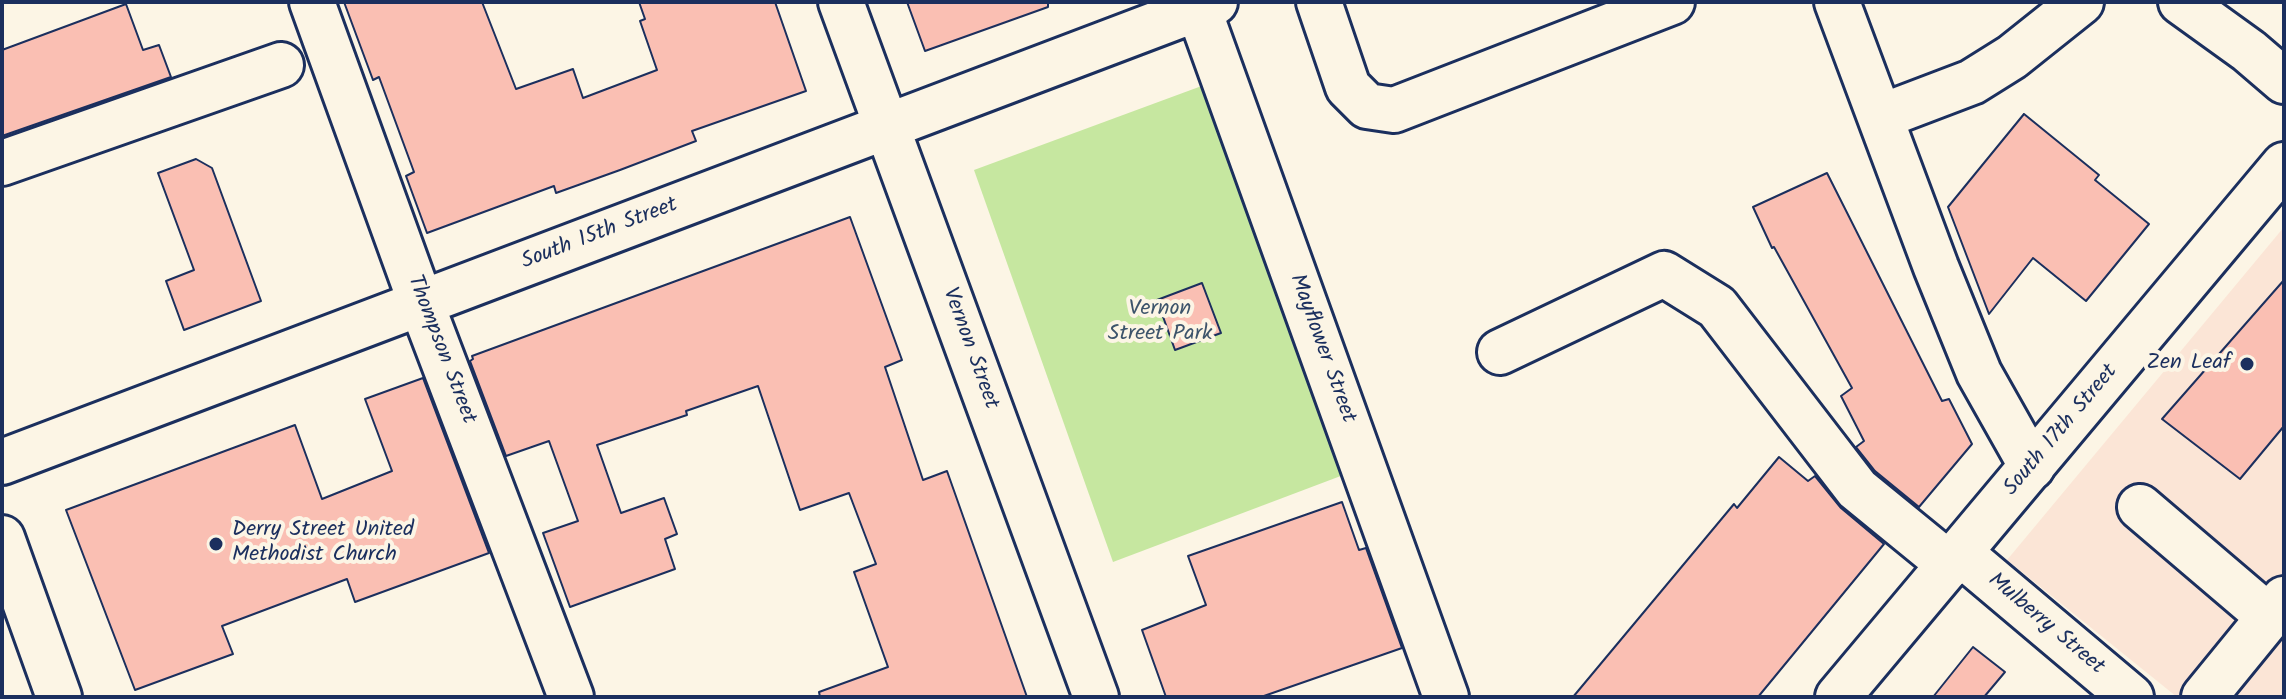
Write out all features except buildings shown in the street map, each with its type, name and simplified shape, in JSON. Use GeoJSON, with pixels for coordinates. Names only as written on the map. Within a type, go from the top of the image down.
{"type":"FeatureCollection","features":[{"type":"Feature","properties":{"kind":"street","name":"Thompson Street"},"geometry":{"type":"LineString","coordinates":[[312,2],[560,694]]}},
{"type":"Feature","properties":{"kind":"street","name":"Vernon Street"},"geometry":{"type":"LineString","coordinates":[[841,2],[1096,697]]}},
{"type":"Feature","properties":{"kind":"street"},"geometry":{"type":"LineString","coordinates":[[1322,3],[1348,87],[1367,106],[1394,110],[1672,2]]}},
{"type":"Feature","properties":{"kind":"street"},"geometry":{"type":"LineString","coordinates":[[1837,2],[1979,373],[2032,467]]}},
{"type":"Feature","properties":{"kind":"street"},"geometry":{"type":"LineString","coordinates":[[1880,117],[1972,82],[2012,57],[2081,2]]}},
{"type":"Feature","properties":{"kind":"street"},"geometry":{"type":"LineString","coordinates":[[2181,2],[2249,51],[2284,81]]}},
{"type":"Feature","properties":{"kind":"street","name":"South 15th Street"},"geometry":{"type":"LineString","coordinates":[[2,462],[1203,4]]}},
{"type":"Feature","properties":{"kind":"street","name":"Mayflower Street"},"geometry":{"type":"LineString","coordinates":[[1203,4],[1446,697]]}},
{"type":"Feature","properties":{"kind":"street"},"geometry":{"type":"LineString","coordinates":[[2,163],[281,65]]}},
{"type":"Feature","properties":{"kind":"street","name":"South 17th Street"},"geometry":{"type":"LineString","coordinates":[[1838,697],[2284,165]]}},
{"type":"Feature","properties":{"kind":"street","name":"Mulberry Street"},"geometry":{"type":"LineString","coordinates":[[1500,352],[1664,274],[1717,307],[1857,489],[1955,559],[2131,697]]}},
{"type":"Feature","properties":{"kind":"street"},"geometry":{"type":"LineString","coordinates":[[2140,507],[2277,608],[2204,697]]}},
{"type":"Feature","properties":{"kind":"street"},"geometry":{"type":"LineString","coordinates":[[2,538],[59,697]]}},
{"type":"Feature","properties":{"kind":"shaded area"},"geometry":{"type":"Polygon","coordinates":[[[2284,227],[2284,697],[2177,697],[2007,560],[2284,227]]]}},
{"type":"Feature","properties":{"kind":"green space","name":"Vernon Street Park"},"geometry":{"type":"Polygon","coordinates":[[[1207,84],[1346,474],[1113,562],[974,170],[1207,84]]]}},
{"type":"Feature","properties":{"kind":"place","name":"Zen Leaf"},"geometry":{"type":"Point","coordinates":[2247,364]}},
{"type":"Feature","properties":{"kind":"place","name":"Derry Street United Methodist Church"},"geometry":{"type":"Point","coordinates":[216,544]}}]}
